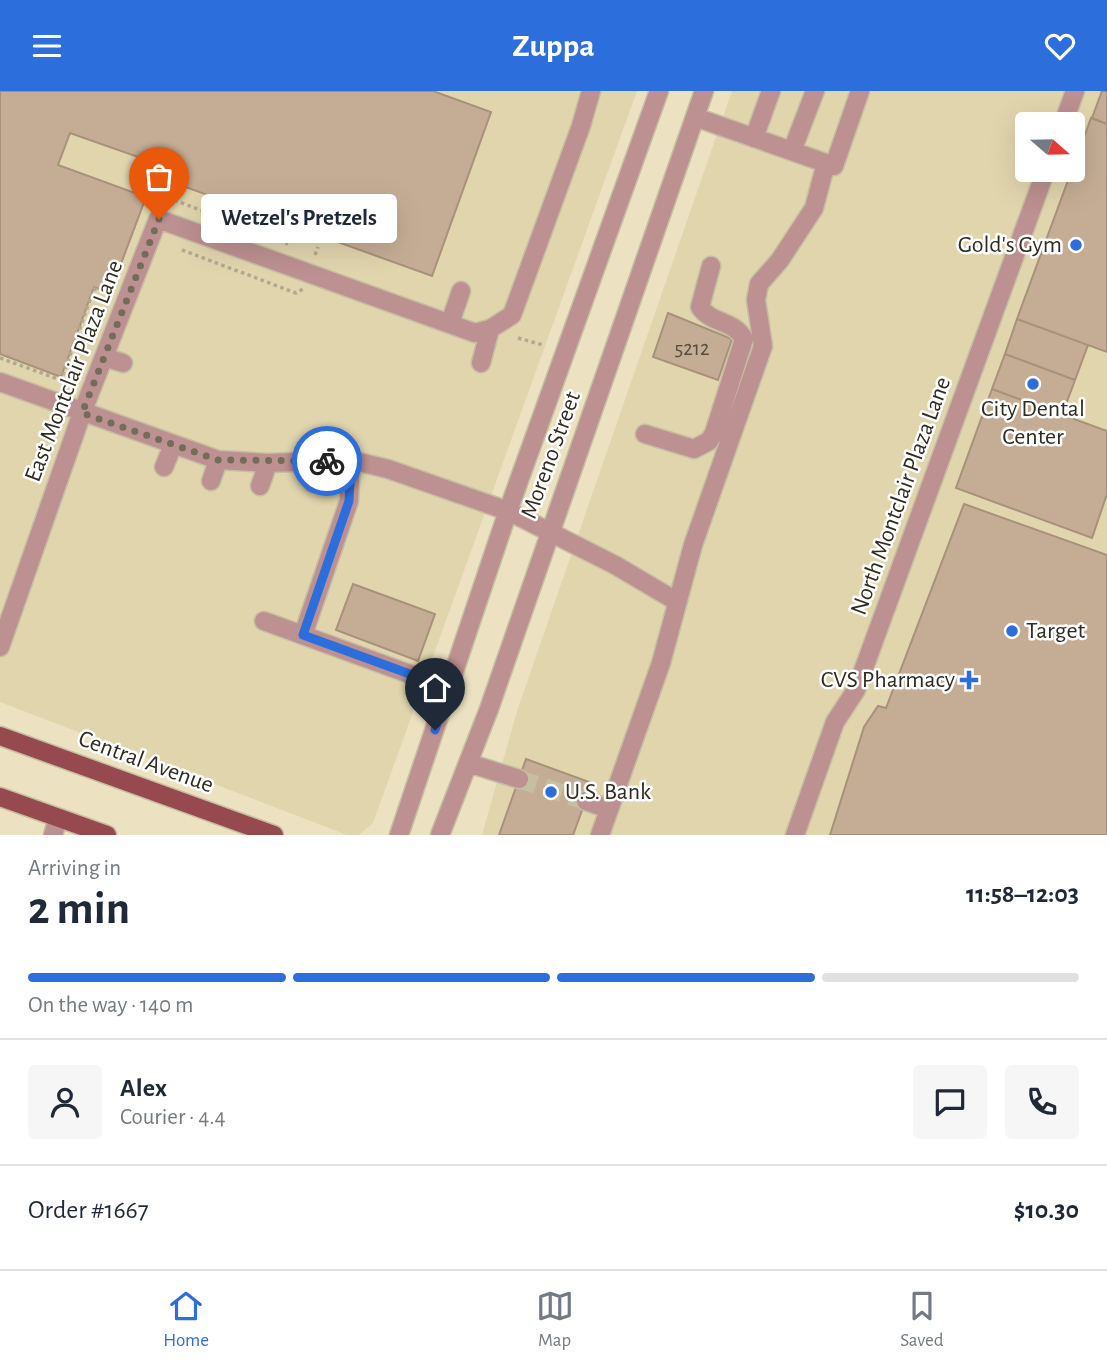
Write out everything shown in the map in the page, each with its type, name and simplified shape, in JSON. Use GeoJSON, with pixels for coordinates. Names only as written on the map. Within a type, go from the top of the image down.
{"type":"FeatureCollection","features":[{"type":"Feature","properties":{"kind":"main road","name":"Central Avenue"},"geometry":{"type":"LineString","coordinates":[[0,736],[274,835]]}},
{"type":"Feature","properties":{"kind":"main road"},"geometry":{"type":"LineString","coordinates":[[0,797],[56,827],[107,835]]}},
{"type":"Feature","properties":{"kind":"street"},"geometry":{"type":"LineString","coordinates":[[481,363],[490,329],[512,315],[581,126],[591,91]]}},
{"type":"Feature","properties":{"kind":"street","name":"Moreno Street"},"geometry":{"type":"LineString","coordinates":[[399,835],[508,511],[659,91]]}},
{"type":"Feature","properties":{"kind":"street","name":"Moreno Street"},"geometry":{"type":"LineString","coordinates":[[440,835],[489,709],[549,531],[623,331],[704,91]]}},
{"type":"Feature","properties":{"kind":"street"},"geometry":{"type":"LineString","coordinates":[[754,138],[771,91]]}},
{"type":"Feature","properties":{"kind":"street"},"geometry":{"type":"LineString","coordinates":[[792,151],[815,91]]}},
{"type":"Feature","properties":{"kind":"street"},"geometry":{"type":"LineString","coordinates":[[600,835],[661,663],[676,601],[763,346],[756,300],[759,284],[780,260],[814,208],[860,91]]}},
{"type":"Feature","properties":{"kind":"street"},"geometry":{"type":"LineString","coordinates":[[1067,112],[1075,91]]}},
{"type":"Feature","properties":{"kind":"street"},"geometry":{"type":"LineString","coordinates":[[695,117],[830,165]]}},
{"type":"Feature","properties":{"kind":"street","name":"North Montclair Plaza Lane"},"geometry":{"type":"LineString","coordinates":[[795,835],[835,722],[856,690],[1042,182]]}},
{"type":"Feature","properties":{"kind":"street","name":"East Montclair Plaza Lane"},"geometry":{"type":"LineString","coordinates":[[0,646],[82,413],[159,219],[475,333],[490,329]]}},
{"type":"Feature","properties":{"kind":"street"},"geometry":{"type":"LineString","coordinates":[[645,434],[695,449],[709,441],[714,433],[744,339],[736,328],[710,318],[700,307],[702,291],[711,266]]}},
{"type":"Feature","properties":{"kind":"street"},"geometry":{"type":"LineString","coordinates":[[450,323],[461,291]]}},
{"type":"Feature","properties":{"kind":"street"},"geometry":{"type":"LineString","coordinates":[[104,357],[123,363]]}},
{"type":"Feature","properties":{"kind":"street"},"geometry":{"type":"LineString","coordinates":[[0,382],[218,460],[268,463],[351,460],[388,469],[508,511],[615,565],[676,601]]}},
{"type":"Feature","properties":{"kind":"street"},"geometry":{"type":"LineString","coordinates":[[164,467],[173,445]]}},
{"type":"Feature","properties":{"kind":"street"},"geometry":{"type":"LineString","coordinates":[[211,481],[218,460]]}},
{"type":"Feature","properties":{"kind":"street"},"geometry":{"type":"LineString","coordinates":[[303,635],[349,501],[351,460]]}},
{"type":"Feature","properties":{"kind":"street"},"geometry":{"type":"LineString","coordinates":[[311,461],[313,483]]}},
{"type":"Feature","properties":{"kind":"street"},"geometry":{"type":"LineString","coordinates":[[260,486],[268,463]]}},
{"type":"Feature","properties":{"kind":"street"},"geometry":{"type":"LineString","coordinates":[[264,621],[448,688]]}},
{"type":"Feature","properties":{"kind":"street"},"geometry":{"type":"LineString","coordinates":[[468,763],[519,779]]}},
{"type":"Feature","properties":{"kind":"street"},"geometry":{"type":"LineString","coordinates":[[586,801],[609,809]]}},
{"type":"Feature","properties":{"kind":"path"},"geometry":{"type":"LineString","coordinates":[[315,255],[318,247]]}},
{"type":"Feature","properties":{"kind":"path"},"geometry":{"type":"LineString","coordinates":[[182,250],[296,293],[305,284]]}},
{"type":"Feature","properties":{"kind":"path"},"geometry":{"type":"LineString","coordinates":[[518,338],[542,345]]}},
{"type":"Feature","properties":{"kind":"shaded area"},"geometry":{"type":"Polygon","coordinates":[[[0,91],[637,91],[373,823],[359,835],[347,835],[0,702],[0,91]]]}},
{"type":"Feature","properties":{"kind":"shaded area"},"geometry":{"type":"Polygon","coordinates":[[[732,91],[1107,91],[1107,835],[482,835],[517,711],[732,91]]]}},
{"type":"Feature","properties":{"kind":"building"},"geometry":{"type":"Polygon","coordinates":[[[0,91],[433,91],[491,112],[432,276],[177,184],[181,172],[70,133],[58,165],[146,197],[110,293],[94,287],[61,377],[0,354],[0,91]]]}},
{"type":"Feature","properties":{"kind":"building"},"geometry":{"type":"Polygon","coordinates":[[[1102,91],[1107,91],[1107,124],[1092,118],[1102,91]]]}},
{"type":"Feature","properties":{"kind":"building","name":"Gold's Gym"},"geometry":{"type":"Polygon","coordinates":[[[1091,118],[1107,124],[1107,352],[1017,319],[1067,182],[1085,182],[1085,134],[1091,118]]]}},
{"type":"Feature","properties":{"kind":"building"},"geometry":{"type":"Polygon","coordinates":[[[668,313],[732,339],[718,380],[653,357],[668,313]]]}},
{"type":"Feature","properties":{"kind":"building"},"geometry":{"type":"Polygon","coordinates":[[[1017,319],[1088,345],[1075,380],[1005,354],[1017,319]]]}},
{"type":"Feature","properties":{"kind":"building","name":"City Dental Center"},"geometry":{"type":"Polygon","coordinates":[[[1005,354],[1075,380],[1062,415],[992,389],[1005,354]]]}},
{"type":"Feature","properties":{"kind":"building"},"geometry":{"type":"Polygon","coordinates":[[[992,389],[1107,431],[1107,494],[1092,538],[956,488],[992,389]]]}},
{"type":"Feature","properties":{"kind":"building","name":"Target"},"geometry":{"type":"Polygon","coordinates":[[[964,504],[1107,555],[1107,835],[830,835],[864,727],[878,706],[886,708],[964,504]]]}},
{"type":"Feature","properties":{"kind":"building"},"geometry":{"type":"Polygon","coordinates":[[[353,584],[435,614],[418,661],[336,630],[353,584]]]}},
{"type":"Feature","properties":{"kind":"building","name":"U.S. Bank"},"geometry":{"type":"Polygon","coordinates":[[[526,759],[592,783],[573,835],[499,835],[526,759]]]}},
{"type":"Feature","properties":{"kind":"tunnel"},"geometry":{"type":"LineString","coordinates":[[519,779],[586,801]]}},
{"type":"Feature","properties":{"kind":"way so far"},"geometry":{"type":"LineString","coordinates":[[159,219],[82,413],[218,460],[268,463],[327,461]]}},
{"type":"Feature","properties":{"kind":"place","name":"Wetzel's Pretzels"},"geometry":{"type":"Point","coordinates":[159,219]}},
{"type":"Feature","properties":{"kind":"place","name":"Gold's Gym"},"geometry":{"type":"Point","coordinates":[1076,245]}},
{"type":"Feature","properties":{"kind":"place","name":"City Dental Center"},"geometry":{"type":"Point","coordinates":[1033,384]}},
{"type":"Feature","properties":{"kind":"place","name":"Target"},"geometry":{"type":"Point","coordinates":[1012,631]}},
{"type":"Feature","properties":{"kind":"place","name":"CVS Pharmacy"},"geometry":{"type":"Point","coordinates":[969,680]}},
{"type":"Feature","properties":{"kind":"place","name":"U.S. Bank"},"geometry":{"type":"Point","coordinates":[551,792]}},
{"type":"Feature","properties":{"kind":"route"},"geometry":{"type":"LineString","coordinates":[[327,461],[351,460],[349,501],[303,635],[448,688],[435,730]]}}]}
